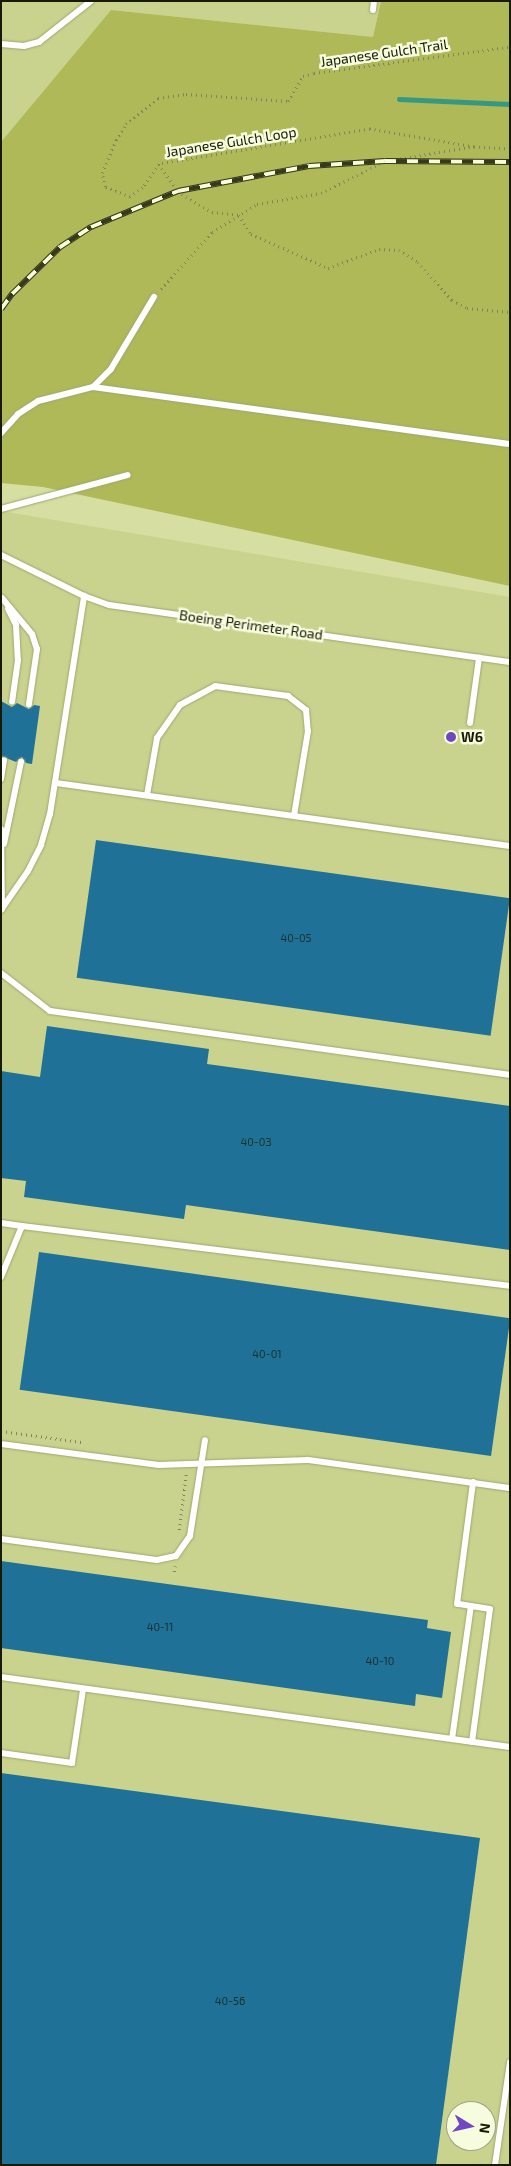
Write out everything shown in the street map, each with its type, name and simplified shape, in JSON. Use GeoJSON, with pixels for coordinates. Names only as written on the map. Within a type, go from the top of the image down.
{"type":"FeatureCollection","features":[{"type":"Feature","properties":{"kind":"lane"},"geometry":{"type":"LineString","coordinates":[[1,44],[24,46],[40,42],[91,1]]}},
{"type":"Feature","properties":{"kind":"lane"},"geometry":{"type":"LineString","coordinates":[[373,10],[374,1]]}},
{"type":"Feature","properties":{"kind":"lane"},"geometry":{"type":"LineString","coordinates":[[93,387],[111,369],[154,297]]}},
{"type":"Feature","properties":{"kind":"lane"},"geometry":{"type":"LineString","coordinates":[[1,433],[18,414],[38,401],[93,387],[510,444]]}},
{"type":"Feature","properties":{"kind":"lane"},"geometry":{"type":"LineString","coordinates":[[1,509],[128,475]]}},
{"type":"Feature","properties":{"kind":"lane","name":"Boeing Perimeter Road"},"geometry":{"type":"LineString","coordinates":[[1,556],[84,596],[109,605],[510,662]]}},
{"type":"Feature","properties":{"kind":"lane"},"geometry":{"type":"LineString","coordinates":[[2,910],[13,897],[42,845],[56,783],[84,596]]}},
{"type":"Feature","properties":{"kind":"lane"},"geometry":{"type":"LineString","coordinates":[[2,598],[16,625],[18,660],[12,702]]}},
{"type":"Feature","properties":{"kind":"lane"},"geometry":{"type":"LineString","coordinates":[[2,598],[32,634],[36,648],[29,704]]}},
{"type":"Feature","properties":{"kind":"lane"},"geometry":{"type":"LineString","coordinates":[[470,723],[479,658]]}},
{"type":"Feature","properties":{"kind":"lane"},"geometry":{"type":"LineString","coordinates":[[147,795],[157,738],[180,705],[215,686],[288,696],[306,710],[308,731],[294,816]]}},
{"type":"Feature","properties":{"kind":"lane"},"geometry":{"type":"LineString","coordinates":[[1,779],[4,760]]}},
{"type":"Feature","properties":{"kind":"lane"},"geometry":{"type":"LineString","coordinates":[[2,910],[4,844],[21,762]]}},
{"type":"Feature","properties":{"kind":"lane"},"geometry":{"type":"LineString","coordinates":[[56,783],[510,846]]}},
{"type":"Feature","properties":{"kind":"lane"},"geometry":{"type":"LineString","coordinates":[[1,829],[4,844]]}},
{"type":"Feature","properties":{"kind":"lane"},"geometry":{"type":"LineString","coordinates":[[1,973],[50,1011],[510,1076]]}},
{"type":"Feature","properties":{"kind":"lane"},"geometry":{"type":"LineString","coordinates":[[1,1223],[510,1286]]}},
{"type":"Feature","properties":{"kind":"lane"},"geometry":{"type":"LineString","coordinates":[[1,1277],[22,1226]]}},
{"type":"Feature","properties":{"kind":"lane"},"geometry":{"type":"LineString","coordinates":[[1,1539],[157,1560],[176,1556],[190,1536],[205,1440]]}},
{"type":"Feature","properties":{"kind":"lane"},"geometry":{"type":"LineString","coordinates":[[1,1444],[159,1465],[308,1460],[510,1488]]}},
{"type":"Feature","properties":{"kind":"lane"},"geometry":{"type":"LineString","coordinates":[[472,1742],[490,1609],[456,1604],[473,1482]]}},
{"type":"Feature","properties":{"kind":"lane"},"geometry":{"type":"LineString","coordinates":[[452,1739],[471,1606]]}},
{"type":"Feature","properties":{"kind":"lane"},"geometry":{"type":"LineString","coordinates":[[1,1677],[510,1747]]}},
{"type":"Feature","properties":{"kind":"lane"},"geometry":{"type":"LineString","coordinates":[[1,1753],[72,1763],[83,1689]]}},
{"type":"Feature","properties":{"kind":"lane"},"geometry":{"type":"LineString","coordinates":[[495,2165],[510,2062]]}},
{"type":"Feature","properties":{"kind":"path","name":"Japanese Gulch Trail"},"geometry":{"type":"LineString","coordinates":[[159,164],[143,188],[130,197],[105,187],[102,173],[116,140],[126,124],[158,98],[186,94],[288,101],[303,76],[314,73],[510,48]]}},
{"type":"Feature","properties":{"kind":"path","name":"Japanese Gulch Loop"},"geometry":{"type":"LineString","coordinates":[[239,214],[212,212],[186,197],[178,191],[159,164],[370,129],[474,147],[510,149]]}},
{"type":"Feature","properties":{"kind":"path"},"geometry":{"type":"LineString","coordinates":[[154,297],[212,232],[258,204],[321,193],[385,161],[474,147]]}},
{"type":"Feature","properties":{"kind":"path"},"geometry":{"type":"LineString","coordinates":[[239,214],[251,234],[328,268],[379,249],[398,250],[418,262],[452,300],[467,308],[510,312]]}},
{"type":"Feature","properties":{"kind":"path"},"geometry":{"type":"LineString","coordinates":[[178,1537],[187,1465]]}},
{"type":"Feature","properties":{"kind":"path"},"geometry":{"type":"LineString","coordinates":[[174,1572],[176,1556]]}},
{"type":"Feature","properties":{"kind":"shaded area"},"geometry":{"type":"Polygon","coordinates":[[[1,1],[381,1],[373,37],[111,10],[1,142],[1,1]]]}},
{"type":"Feature","properties":{"kind":"shaded area"},"geometry":{"type":"Polygon","coordinates":[[[381,1],[510,1],[510,586],[43,487],[1,483],[1,142],[111,10],[373,37],[381,1]]]}},
{"type":"Feature","properties":{"kind":"shaded area"},"geometry":{"type":"Polygon","coordinates":[[[1,511],[510,597],[510,2165],[1,2165],[1,511]]]}},
{"type":"Feature","properties":{"kind":"building"},"geometry":{"type":"Polygon","coordinates":[[[1,701],[12,707],[17,703],[29,709],[34,705],[40,706],[32,764],[26,763],[22,757],[16,762],[1,756],[1,701]]]}},
{"type":"Feature","properties":{"kind":"building"},"geometry":{"type":"Polygon","coordinates":[[[96,840],[510,898],[491,1036],[77,978],[96,840]]]}},
{"type":"Feature","properties":{"kind":"building"},"geometry":{"type":"Polygon","coordinates":[[[47,1026],[209,1049],[207,1064],[510,1106],[510,1250],[186,1205],[184,1219],[24,1197],[26,1181],[1,1178],[1,1071],[40,1077],[47,1026]]]}},
{"type":"Feature","properties":{"kind":"building"},"geometry":{"type":"Polygon","coordinates":[[[39,1252],[510,1318],[491,1456],[20,1390],[39,1252]]]}},
{"type":"Feature","properties":{"kind":"building"},"geometry":{"type":"Polygon","coordinates":[[[1,1561],[428,1620],[427,1628],[451,1632],[442,1698],[416,1694],[415,1706],[1,1648],[1,1561]]]}},
{"type":"Feature","properties":{"kind":"building"},"geometry":{"type":"Polygon","coordinates":[[[1,1773],[480,1838],[436,2165],[1,2165],[1,1773]]]}},
{"type":"Feature","properties":{"kind":"waterway"},"geometry":{"type":"LineString","coordinates":[[399,99],[510,104]]}},
{"type":"Feature","properties":{"kind":"railway"},"geometry":{"type":"LineString","coordinates":[[1,309],[12,294],[60,247],[91,227],[178,191],[309,166],[385,161],[510,162]]}},
{"type":"Feature","properties":{"kind":"place","name":"W6"},"geometry":{"type":"Point","coordinates":[451,737]}}]}
